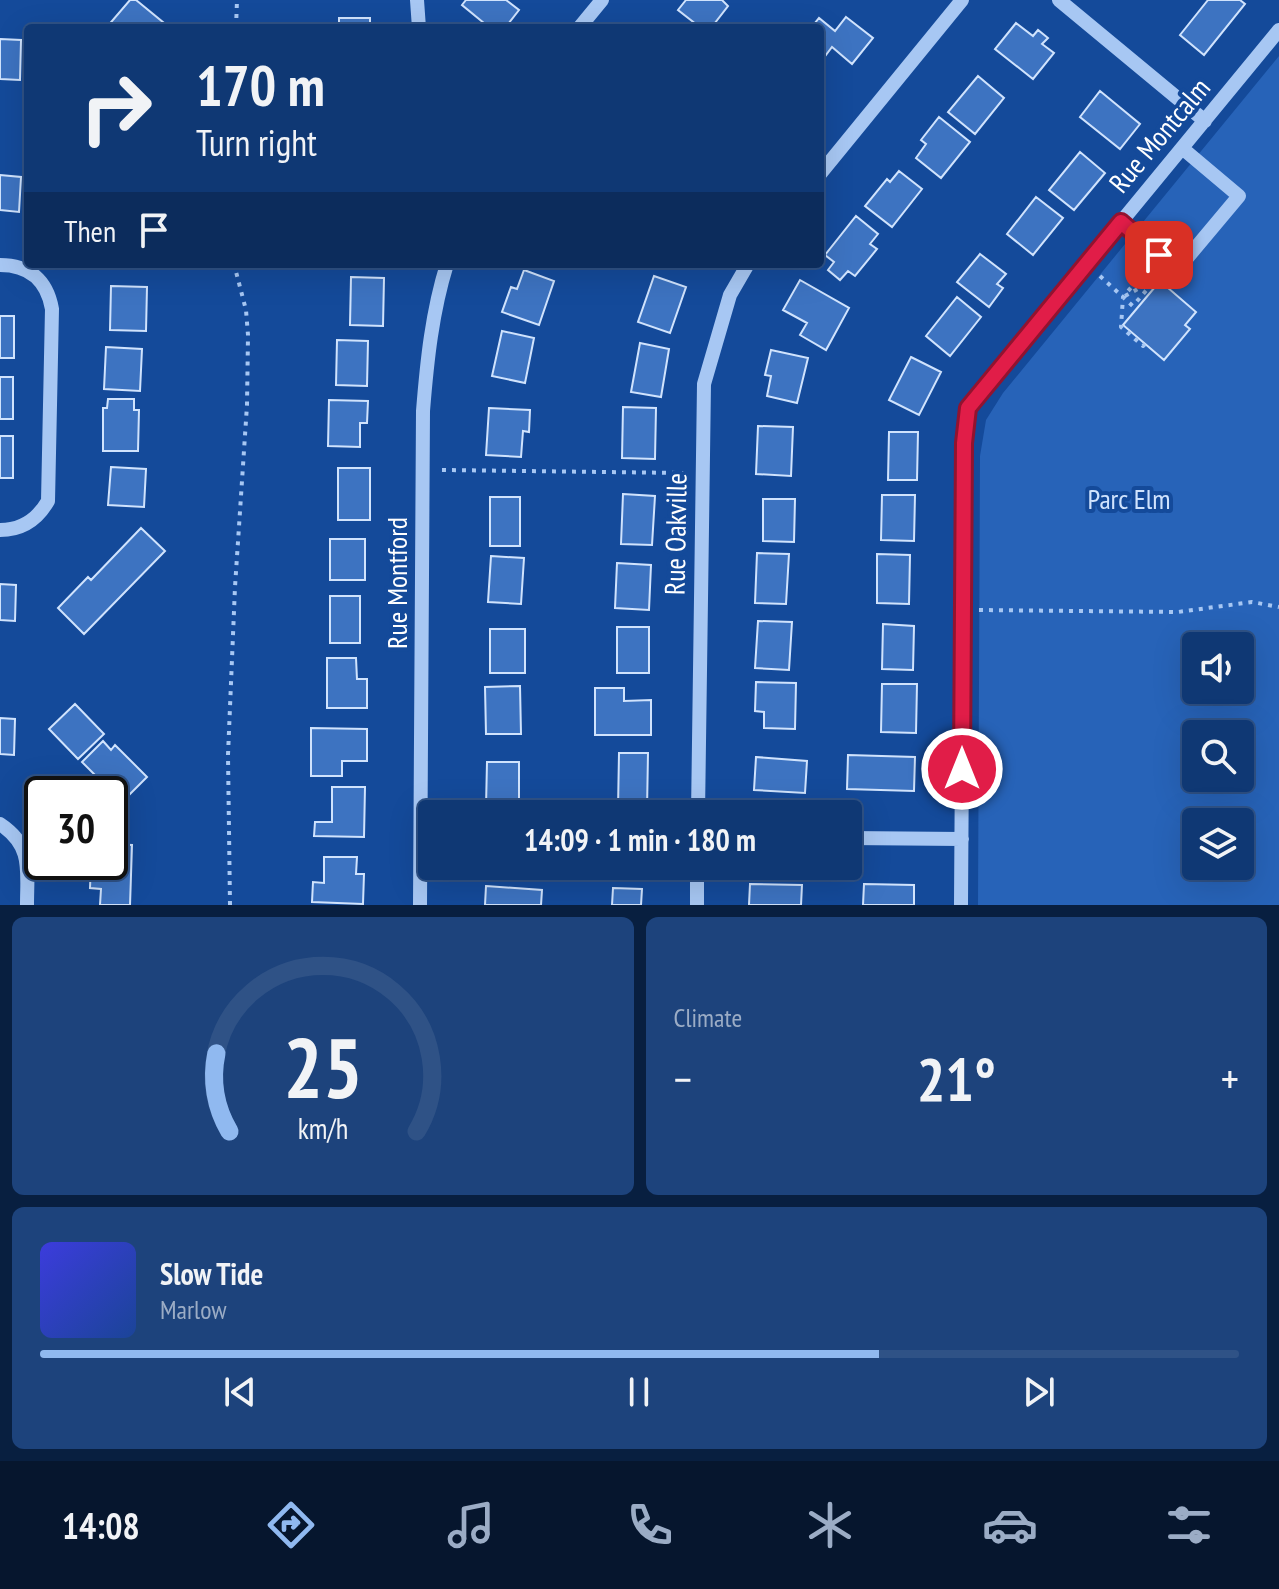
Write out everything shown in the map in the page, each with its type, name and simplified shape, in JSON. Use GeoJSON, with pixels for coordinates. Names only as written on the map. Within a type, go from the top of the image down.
{"type":"FeatureCollection","features":[{"type":"Feature","properties":{"kind":"street"},"geometry":{"type":"LineString","coordinates":[[417,0],[419,24]]}},
{"type":"Feature","properties":{"kind":"street"},"geometry":{"type":"LineString","coordinates":[[582,24],[602,0]]}},
{"type":"Feature","properties":{"kind":"street"},"geometry":{"type":"LineString","coordinates":[[824,169],[962,0]]}},
{"type":"Feature","properties":{"kind":"street"},"geometry":{"type":"LineString","coordinates":[[1059,0],[1205,121]]}},
{"type":"Feature","properties":{"kind":"street","name":"Rue Montcalm"},"geometry":{"type":"LineString","coordinates":[[961,905],[964,424],[968,408],[1279,30]]}},
{"type":"Feature","properties":{"kind":"street"},"geometry":{"type":"LineString","coordinates":[[1121,222],[1177,270],[1239,196],[1182,148]]}},
{"type":"Feature","properties":{"kind":"street"},"geometry":{"type":"LineString","coordinates":[[0,265],[14,265],[27,270],[41,281],[50,294],[52,309],[48,501],[32,521],[21,527],[0,530]]}},
{"type":"Feature","properties":{"kind":"street","name":"Rue Montford"},"geometry":{"type":"LineString","coordinates":[[420,905],[423,411],[428,353],[446,268]]}},
{"type":"Feature","properties":{"kind":"street","name":"Rue Oakville"},"geometry":{"type":"LineString","coordinates":[[698,800],[704,384],[730,295],[746,268]]}},
{"type":"Feature","properties":{"kind":"street"},"geometry":{"type":"LineString","coordinates":[[0,824],[21,843],[27,858],[27,905]]}},
{"type":"Feature","properties":{"kind":"street"},"geometry":{"type":"LineString","coordinates":[[862,838],[962,839]]}},
{"type":"Feature","properties":{"kind":"street"},"geometry":{"type":"LineString","coordinates":[[697,880],[697,905]]}},
{"type":"Feature","properties":{"kind":"path"},"geometry":{"type":"LineString","coordinates":[[236,24],[237,0]]}},
{"type":"Feature","properties":{"kind":"path"},"geometry":{"type":"LineString","coordinates":[[1145,344],[1143,346],[1121,327],[1123,297],[1159,255]]}},
{"type":"Feature","properties":{"kind":"path"},"geometry":{"type":"LineString","coordinates":[[1086,264],[1134,307],[1154,281],[1149,277],[1138,289],[1123,297]]}},
{"type":"Feature","properties":{"kind":"path"},"geometry":{"type":"LineString","coordinates":[[230,905],[228,755],[248,349],[246,310],[235,268]]}},
{"type":"Feature","properties":{"kind":"path"},"geometry":{"type":"LineString","coordinates":[[442,470],[702,473]]}},
{"type":"Feature","properties":{"kind":"path"},"geometry":{"type":"LineString","coordinates":[[963,610],[1178,612],[1252,602],[1279,607]]}},
{"type":"Feature","properties":{"kind":"green space","name":"Parc Elm"},"geometry":{"type":"Polygon","coordinates":[[[1279,56],[1279,905],[978,905],[980,456],[986,420],[1003,393],[1279,56]]]}},
{"type":"Feature","properties":{"kind":"building"},"geometry":{"type":"Polygon","coordinates":[[[130,0],[136,0],[164,23],[163,24],[109,24],[130,0]]]}},
{"type":"Feature","properties":{"kind":"building"},"geometry":{"type":"Polygon","coordinates":[[[466,0],[506,0],[519,10],[508,24],[485,24],[462,5],[466,0]]]}},
{"type":"Feature","properties":{"kind":"building"},"geometry":{"type":"Polygon","coordinates":[[[686,0],[722,0],[728,6],[714,24],[696,24],[678,10],[686,0]]]}},
{"type":"Feature","properties":{"kind":"building"},"geometry":{"type":"Polygon","coordinates":[[[1208,0],[1240,0],[1245,4],[1204,55],[1180,35],[1208,0]]]}},
{"type":"Feature","properties":{"kind":"building"},"geometry":{"type":"Polygon","coordinates":[[[846,17],[873,38],[852,64],[832,47],[824,58],[824,24],[814,24],[819,18],[835,31],[846,17]]]}},
{"type":"Feature","properties":{"kind":"building"},"geometry":{"type":"Polygon","coordinates":[[[339,18],[370,18],[370,24],[339,24],[339,18]]]}},
{"type":"Feature","properties":{"kind":"building"},"geometry":{"type":"Polygon","coordinates":[[[1016,23],[1033,36],[1038,30],[1048,38],[1042,44],[1054,53],[1033,79],[995,49],[1016,23]]]}},
{"type":"Feature","properties":{"kind":"building"},"geometry":{"type":"Polygon","coordinates":[[[0,39],[21,40],[20,80],[0,79],[0,39]]]}},
{"type":"Feature","properties":{"kind":"building"},"geometry":{"type":"Polygon","coordinates":[[[978,76],[1004,98],[975,134],[948,112],[978,76]]]}},
{"type":"Feature","properties":{"kind":"building"},"geometry":{"type":"Polygon","coordinates":[[[1100,91],[1140,124],[1120,149],[1080,117],[1100,91]]]}},
{"type":"Feature","properties":{"kind":"building"},"geometry":{"type":"Polygon","coordinates":[[[939,117],[970,142],[941,178],[916,158],[926,144],[921,140],[939,117]]]}},
{"type":"Feature","properties":{"kind":"building"},"geometry":{"type":"Polygon","coordinates":[[[1080,152],[1105,173],[1074,210],[1049,190],[1080,152]]]}},
{"type":"Feature","properties":{"kind":"building"},"geometry":{"type":"Polygon","coordinates":[[[899,171],[922,189],[892,227],[865,206],[887,179],[890,182],[899,171]]]}},
{"type":"Feature","properties":{"kind":"building"},"geometry":{"type":"Polygon","coordinates":[[[0,175],[21,177],[19,212],[0,210],[0,175]]]}},
{"type":"Feature","properties":{"kind":"building"},"geometry":{"type":"Polygon","coordinates":[[[1036,197],[1063,218],[1033,255],[1007,234],[1036,197]]]}},
{"type":"Feature","properties":{"kind":"building"},"geometry":{"type":"Polygon","coordinates":[[[856,216],[878,234],[870,244],[877,249],[855,276],[848,271],[840,280],[828,270],[834,262],[825,255],[856,216]]]}},
{"type":"Feature","properties":{"kind":"building"},"geometry":{"type":"Polygon","coordinates":[[[980,254],[1006,274],[997,284],[1003,288],[989,307],[957,282],[980,254]]]}},
{"type":"Feature","properties":{"kind":"building"},"geometry":{"type":"Polygon","coordinates":[[[524,270],[554,281],[539,325],[502,312],[511,287],[517,289],[524,270]]]}},
{"type":"Feature","properties":{"kind":"building"},"geometry":{"type":"Polygon","coordinates":[[[654,276],[686,287],[670,333],[638,322],[654,276]]]}},
{"type":"Feature","properties":{"kind":"building"},"geometry":{"type":"Polygon","coordinates":[[[351,277],[384,278],[383,326],[350,325],[351,277]]]}},
{"type":"Feature","properties":{"kind":"building"},"geometry":{"type":"Polygon","coordinates":[[[800,280],[849,308],[826,350],[800,335],[807,323],[783,310],[800,280]]]}},
{"type":"Feature","properties":{"kind":"building"},"geometry":{"type":"Polygon","coordinates":[[[1160,281],[1196,312],[1185,325],[1190,329],[1164,360],[1123,325],[1160,281]]]}},
{"type":"Feature","properties":{"kind":"building"},"geometry":{"type":"Polygon","coordinates":[[[111,286],[147,287],[146,331],[110,330],[111,286]]]}},
{"type":"Feature","properties":{"kind":"building"},"geometry":{"type":"Polygon","coordinates":[[[957,297],[981,317],[950,356],[926,336],[957,297]]]}},
{"type":"Feature","properties":{"kind":"building"},"geometry":{"type":"Polygon","coordinates":[[[0,316],[14,316],[14,358],[0,358],[0,316]]]}},
{"type":"Feature","properties":{"kind":"building"},"geometry":{"type":"Polygon","coordinates":[[[502,331],[534,338],[525,383],[492,376],[502,331]]]}},
{"type":"Feature","properties":{"kind":"building"},"geometry":{"type":"Polygon","coordinates":[[[337,340],[368,341],[367,386],[336,385],[337,340]]]}},
{"type":"Feature","properties":{"kind":"building"},"geometry":{"type":"Polygon","coordinates":[[[640,343],[669,349],[661,397],[631,392],[640,343]]]}},
{"type":"Feature","properties":{"kind":"building"},"geometry":{"type":"Polygon","coordinates":[[[106,347],[142,349],[140,391],[104,389],[106,347]]]}},
{"type":"Feature","properties":{"kind":"building"},"geometry":{"type":"Polygon","coordinates":[[[771,350],[808,358],[797,403],[767,396],[771,376],[765,375],[771,350]]]}},
{"type":"Feature","properties":{"kind":"building"},"geometry":{"type":"Polygon","coordinates":[[[911,357],[941,372],[919,415],[889,400],[911,357]]]}},
{"type":"Feature","properties":{"kind":"building"},"geometry":{"type":"Polygon","coordinates":[[[0,377],[13,377],[13,419],[0,419],[0,377]]]}},
{"type":"Feature","properties":{"kind":"building"},"geometry":{"type":"Polygon","coordinates":[[[108,399],[134,399],[134,410],[139,410],[138,451],[103,451],[103,408],[107,408],[108,399]]]}},
{"type":"Feature","properties":{"kind":"building"},"geometry":{"type":"Polygon","coordinates":[[[329,400],[368,401],[367,423],[360,423],[360,447],[328,446],[329,400]]]}},
{"type":"Feature","properties":{"kind":"building"},"geometry":{"type":"Polygon","coordinates":[[[623,407],[656,408],[655,459],[622,458],[623,407]]]}},
{"type":"Feature","properties":{"kind":"building"},"geometry":{"type":"Polygon","coordinates":[[[489,408],[530,410],[529,432],[523,431],[521,457],[486,455],[489,408]]]}},
{"type":"Feature","properties":{"kind":"building"},"geometry":{"type":"Polygon","coordinates":[[[758,426],[793,427],[791,476],[756,474],[758,426]]]}},
{"type":"Feature","properties":{"kind":"building"},"geometry":{"type":"Polygon","coordinates":[[[889,432],[918,432],[917,480],[888,480],[889,432]]]}},
{"type":"Feature","properties":{"kind":"building"},"geometry":{"type":"Polygon","coordinates":[[[0,436],[13,436],[13,478],[0,478],[0,436]]]}},
{"type":"Feature","properties":{"kind":"building"},"geometry":{"type":"Polygon","coordinates":[[[111,467],[146,469],[144,507],[108,505],[111,467]]]}},
{"type":"Feature","properties":{"kind":"building"},"geometry":{"type":"Polygon","coordinates":[[[338,468],[370,468],[370,520],[338,520],[338,468]]]}},
{"type":"Feature","properties":{"kind":"building"},"geometry":{"type":"Polygon","coordinates":[[[623,494],[655,496],[652,545],[621,544],[623,494]]]}},
{"type":"Feature","properties":{"kind":"building"},"geometry":{"type":"Polygon","coordinates":[[[882,495],[915,495],[914,541],[881,540],[882,495]]]}},
{"type":"Feature","properties":{"kind":"building"},"geometry":{"type":"Polygon","coordinates":[[[490,497],[520,497],[520,546],[490,546],[490,497]]]}},
{"type":"Feature","properties":{"kind":"building"},"geometry":{"type":"Polygon","coordinates":[[[763,499],[795,499],[794,542],[763,541],[763,499]]]}},
{"type":"Feature","properties":{"kind":"building"},"geometry":{"type":"Polygon","coordinates":[[[141,528],[165,551],[84,634],[58,608],[88,577],[91,580],[141,528]]]}},
{"type":"Feature","properties":{"kind":"building"},"geometry":{"type":"Polygon","coordinates":[[[330,539],[365,539],[365,580],[330,580],[330,539]]]}},
{"type":"Feature","properties":{"kind":"building"},"geometry":{"type":"Polygon","coordinates":[[[757,553],[789,554],[786,604],[755,603],[757,553]]]}},
{"type":"Feature","properties":{"kind":"building"},"geometry":{"type":"Polygon","coordinates":[[[877,554],[910,555],[909,604],[877,603],[877,554]]]}},
{"type":"Feature","properties":{"kind":"building"},"geometry":{"type":"Polygon","coordinates":[[[491,556],[524,558],[521,604],[488,602],[491,556]]]}},
{"type":"Feature","properties":{"kind":"building"},"geometry":{"type":"Polygon","coordinates":[[[617,563],[651,565],[649,610],[615,608],[617,563]]]}},
{"type":"Feature","properties":{"kind":"building"},"geometry":{"type":"Polygon","coordinates":[[[0,584],[16,585],[15,621],[0,620],[0,584]]]}},
{"type":"Feature","properties":{"kind":"building"},"geometry":{"type":"Polygon","coordinates":[[[330,596],[360,596],[360,643],[330,643],[330,596]]]}},
{"type":"Feature","properties":{"kind":"building"},"geometry":{"type":"Polygon","coordinates":[[[758,621],[792,622],[789,670],[755,668],[758,621]]]}},
{"type":"Feature","properties":{"kind":"building"},"geometry":{"type":"Polygon","coordinates":[[[883,624],[914,626],[913,670],[882,669],[883,624]]]}},
{"type":"Feature","properties":{"kind":"building"},"geometry":{"type":"Polygon","coordinates":[[[617,627],[649,627],[649,673],[617,673],[617,627]]]}},
{"type":"Feature","properties":{"kind":"building"},"geometry":{"type":"Polygon","coordinates":[[[490,629],[525,629],[525,673],[490,673],[490,629]]]}},
{"type":"Feature","properties":{"kind":"building"},"geometry":{"type":"Polygon","coordinates":[[[327,658],[356,658],[357,679],[367,679],[367,708],[327,708],[327,658]]]}},
{"type":"Feature","properties":{"kind":"building"},"geometry":{"type":"Polygon","coordinates":[[[756,682],[796,683],[795,729],[764,728],[764,712],[755,711],[756,682]]]}},
{"type":"Feature","properties":{"kind":"building"},"geometry":{"type":"Polygon","coordinates":[[[882,684],[917,684],[916,733],[881,732],[882,684]]]}},
{"type":"Feature","properties":{"kind":"building"},"geometry":{"type":"Polygon","coordinates":[[[520,686],[521,734],[486,734],[485,687],[520,686]]]}},
{"type":"Feature","properties":{"kind":"building"},"geometry":{"type":"Polygon","coordinates":[[[595,688],[624,688],[624,701],[651,700],[651,735],[595,735],[595,688]]]}},
{"type":"Feature","properties":{"kind":"building"},"geometry":{"type":"Polygon","coordinates":[[[75,704],[104,734],[78,759],[49,729],[75,704]]]}},
{"type":"Feature","properties":{"kind":"building"},"geometry":{"type":"Polygon","coordinates":[[[0,718],[15,719],[14,755],[0,754],[0,718]]]}},
{"type":"Feature","properties":{"kind":"building"},"geometry":{"type":"Polygon","coordinates":[[[311,728],[367,729],[367,761],[342,761],[342,776],[311,776],[311,728]]]}},
{"type":"Feature","properties":{"kind":"building"},"geometry":{"type":"Polygon","coordinates":[[[103,741],[111,750],[115,745],[147,777],[128,796],[128,776],[96,776],[82,762],[103,741]]]}},
{"type":"Feature","properties":{"kind":"building"},"geometry":{"type":"Polygon","coordinates":[[[619,753],[648,753],[647,800],[618,800],[619,753]]]}},
{"type":"Feature","properties":{"kind":"building"},"geometry":{"type":"Polygon","coordinates":[[[848,755],[915,757],[914,791],[847,789],[848,755]]]}},
{"type":"Feature","properties":{"kind":"building"},"geometry":{"type":"Polygon","coordinates":[[[756,757],[807,761],[805,793],[754,790],[756,757]]]}},
{"type":"Feature","properties":{"kind":"building"},"geometry":{"type":"Polygon","coordinates":[[[487,762],[519,762],[519,800],[486,800],[487,762]]]}},
{"type":"Feature","properties":{"kind":"building"},"geometry":{"type":"Polygon","coordinates":[[[332,787],[365,787],[364,837],[314,836],[315,822],[332,822],[332,787]]]}},
{"type":"Feature","properties":{"kind":"building"},"geometry":{"type":"Polygon","coordinates":[[[128,845],[132,845],[130,905],[100,905],[101,889],[90,888],[90,880],[128,880],[128,845]]]}},
{"type":"Feature","properties":{"kind":"building"},"geometry":{"type":"Polygon","coordinates":[[[324,857],[357,857],[356,874],[364,874],[363,904],[312,902],[313,882],[324,883],[324,857]]]}},
{"type":"Feature","properties":{"kind":"building"},"geometry":{"type":"Polygon","coordinates":[[[750,884],[802,885],[801,905],[749,905],[750,884]]]}},
{"type":"Feature","properties":{"kind":"building"},"geometry":{"type":"Polygon","coordinates":[[[864,884],[914,885],[914,905],[863,905],[864,884]]]}},
{"type":"Feature","properties":{"kind":"building"},"geometry":{"type":"Polygon","coordinates":[[[486,886],[542,890],[541,905],[485,905],[486,886]]]}},
{"type":"Feature","properties":{"kind":"building"},"geometry":{"type":"Polygon","coordinates":[[[613,888],[642,889],[641,905],[612,905],[613,888]]]}},
{"type":"Feature","properties":{"kind":"route"},"geometry":{"type":"LineString","coordinates":[[962,769],[964,424],[968,408],[1121,222],[1159,255]]}}]}
